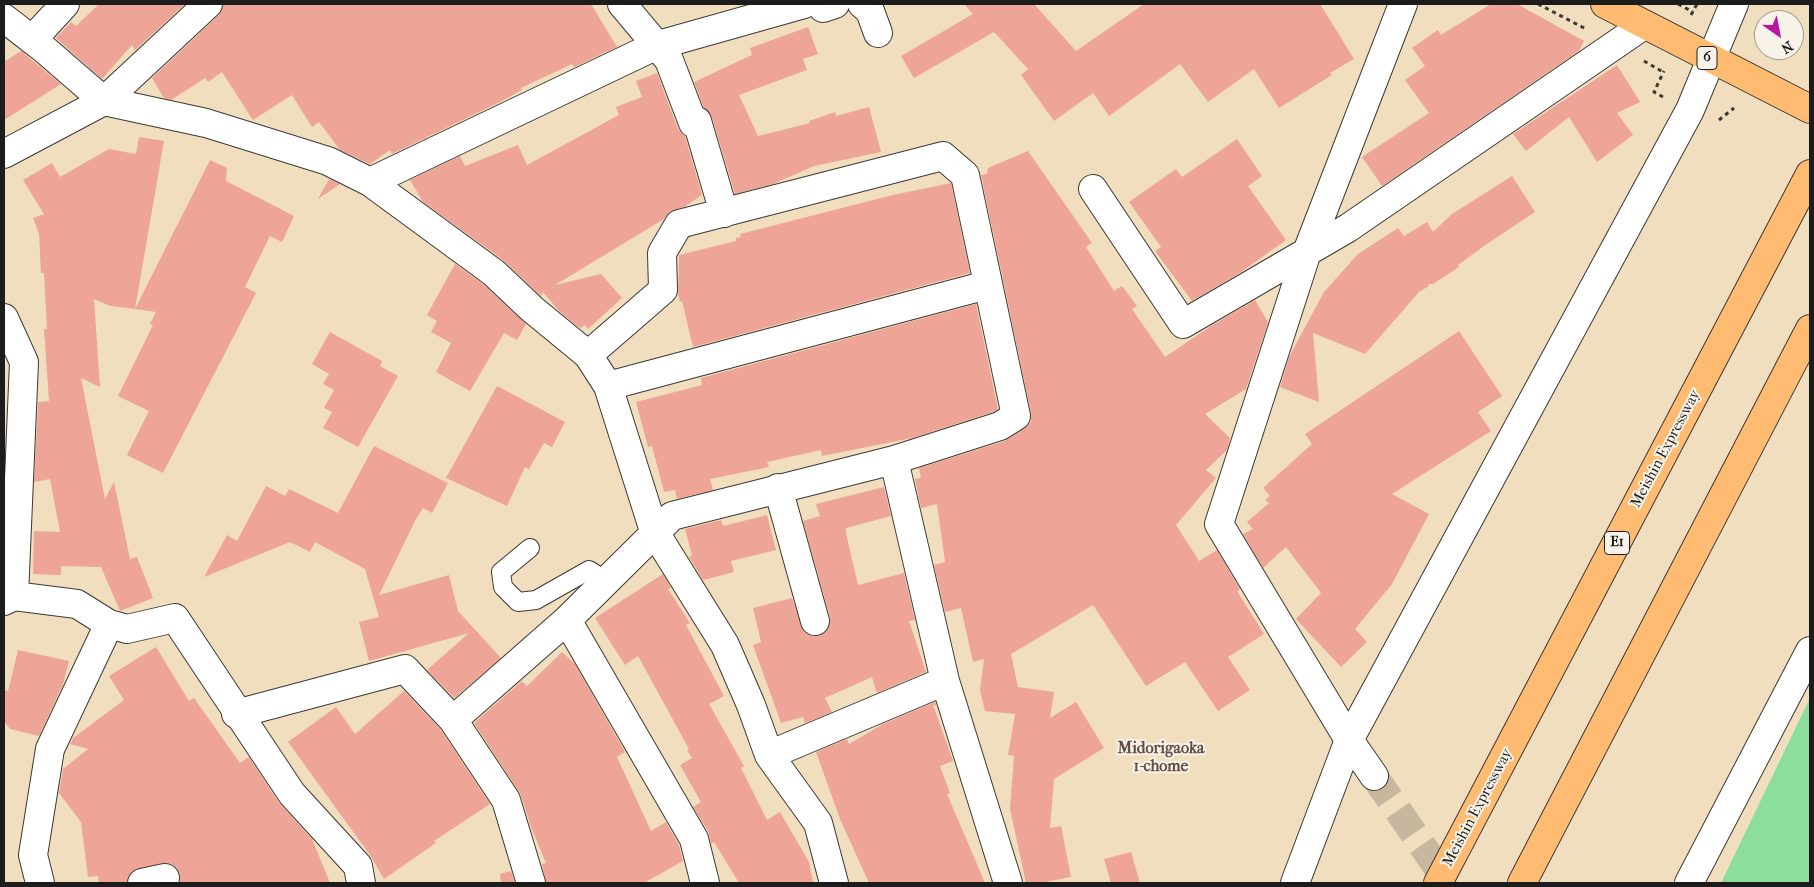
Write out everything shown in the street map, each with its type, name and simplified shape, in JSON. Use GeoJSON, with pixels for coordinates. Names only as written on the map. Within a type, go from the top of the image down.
{"type":"FeatureCollection","features":[{"type":"Feature","properties":{"kind":"main road","name":"6"},"geometry":{"type":"LineString","coordinates":[[1605,4],[1710,60],[1810,109]]}},
{"type":"Feature","properties":{"kind":"main road","name":"Meishin Expressway"},"geometry":{"type":"LineString","coordinates":[[1438,883],[1810,174]]}},
{"type":"Feature","properties":{"kind":"main road"},"geometry":{"type":"LineString","coordinates":[[1522,883],[1810,329]]}},
{"type":"Feature","properties":{"kind":"street"},"geometry":{"type":"LineString","coordinates":[[32,40],[65,4]]}},
{"type":"Feature","properties":{"kind":"street"},"geometry":{"type":"LineString","coordinates":[[4,154],[104,101],[208,4]]}},
{"type":"Feature","properties":{"kind":"street"},"geometry":{"type":"LineString","coordinates":[[622,4],[654,46],[669,60],[693,123],[698,121],[724,213]]}},
{"type":"Feature","properties":{"kind":"street"},"geometry":{"type":"LineString","coordinates":[[370,182],[654,46],[804,4]]}},
{"type":"Feature","properties":{"kind":"street"},"geometry":{"type":"LineString","coordinates":[[822,4],[823,8],[835,4]]}},
{"type":"Feature","properties":{"kind":"street"},"geometry":{"type":"LineString","coordinates":[[862,4],[870,10],[878,33]]}},
{"type":"Feature","properties":{"kind":"street"},"geometry":{"type":"LineString","coordinates":[[1374,776],[1349,740],[1219,524],[1307,252],[1403,4]]}},
{"type":"Feature","properties":{"kind":"street"},"geometry":{"type":"LineString","coordinates":[[1295,883],[1349,740],[1690,110],[1734,4]]}},
{"type":"Feature","properties":{"kind":"street"},"geometry":{"type":"LineString","coordinates":[[4,18],[104,101],[206,123],[328,160],[370,182],[494,273],[532,309],[588,355],[608,386],[654,532],[725,645],[752,705],[769,755],[818,823],[834,883]]}},
{"type":"Feature","properties":{"kind":"street"},"geometry":{"type":"LineString","coordinates":[[1093,189],[1183,324],[1348,228],[1644,25]]}},
{"type":"Feature","properties":{"kind":"street"},"geometry":{"type":"LineString","coordinates":[[453,720],[567,620],[672,516],[894,460],[1000,426],[1016,416],[965,174],[943,156],[679,224],[662,253],[662,290],[588,355]]}},
{"type":"Feature","properties":{"kind":"street"},"geometry":{"type":"LineString","coordinates":[[608,386],[987,285]]}},
{"type":"Feature","properties":{"kind":"street"},"geometry":{"type":"LineString","coordinates":[[4,318],[24,362],[9,599],[77,604],[109,624],[127,629],[175,618],[236,714],[292,794],[358,866],[361,883]]}},
{"type":"Feature","properties":{"kind":"street"},"geometry":{"type":"LineString","coordinates":[[894,460],[945,681],[1008,883]]}},
{"type":"Feature","properties":{"kind":"street"},"geometry":{"type":"LineString","coordinates":[[778,488],[815,621]]}},
{"type":"Feature","properties":{"kind":"street"},"geometry":{"type":"LineString","coordinates":[[567,620],[694,839],[704,883]]}},
{"type":"Feature","properties":{"kind":"street"},"geometry":{"type":"LineString","coordinates":[[40,883],[33,856],[50,749],[109,624]]}},
{"type":"Feature","properties":{"kind":"street"},"geometry":{"type":"LineString","coordinates":[[1689,883],[1810,651]]}},
{"type":"Feature","properties":{"kind":"street"},"geometry":{"type":"LineString","coordinates":[[236,714],[405,669],[453,720],[506,800],[531,883]]}},
{"type":"Feature","properties":{"kind":"street"},"geometry":{"type":"LineString","coordinates":[[769,755],[945,681]]}},
{"type":"Feature","properties":{"kind":"lane"},"geometry":{"type":"LineString","coordinates":[[530,548],[502,572],[503,587],[518,602],[536,600],[589,570],[606,581]]}},
{"type":"Feature","properties":{"kind":"path"},"geometry":{"type":"LineString","coordinates":[[1678,4],[1693,12]]}},
{"type":"Feature","properties":{"kind":"path"},"geometry":{"type":"LineString","coordinates":[[1689,20],[1697,4]]}},
{"type":"Feature","properties":{"kind":"path"},"geometry":{"type":"LineString","coordinates":[[1667,65],[1654,92],[1668,99]]}},
{"type":"Feature","properties":{"kind":"path"},"geometry":{"type":"LineString","coordinates":[[1712,120],[1716,122],[1734,108]]}},
{"type":"Feature","properties":{"kind":"green space"},"geometry":{"type":"Polygon","coordinates":[[[1810,698],[1810,883],[1721,883],[1810,698]]]}},
{"type":"Feature","properties":{"kind":"building"},"geometry":{"type":"Polygon","coordinates":[[[99,4],[185,4],[135,50],[132,45],[102,79],[56,38],[71,22],[76,26],[99,4]]]}},
{"type":"Feature","properties":{"kind":"building"},"geometry":{"type":"Polygon","coordinates":[[[223,4],[591,4],[617,47],[574,67],[572,64],[521,88],[522,90],[500,102],[392,154],[390,150],[370,164],[340,150],[319,122],[312,127],[292,95],[253,120],[222,72],[208,82],[205,78],[171,100],[164,98],[152,78],[219,15],[223,4]]]}},
{"type":"Feature","properties":{"kind":"building"},"geometry":{"type":"Polygon","coordinates":[[[964,4],[1034,4],[1076,51],[1144,4],[1320,4],[1354,59],[1279,108],[1254,69],[1208,102],[1180,64],[1109,116],[1093,93],[1054,121],[1021,75],[1028,69],[994,32],[914,78],[901,56],[973,14],[964,4]]]}},
{"type":"Feature","properties":{"kind":"building"},"geometry":{"type":"Polygon","coordinates":[[[1491,4],[1517,4],[1584,41],[1579,51],[1382,186],[1362,157],[1429,113],[1405,80],[1425,66],[1412,48],[1438,30],[1441,35],[1491,4]]]}},
{"type":"Feature","properties":{"kind":"building"},"geometry":{"type":"Polygon","coordinates":[[[808,27],[818,54],[803,59],[807,70],[739,95],[758,136],[810,123],[809,121],[835,112],[836,116],[869,107],[881,152],[814,166],[773,184],[735,194],[712,117],[704,108],[694,82],[752,55],[750,48],[808,27]]]}},
{"type":"Feature","properties":{"kind":"building"},"geometry":{"type":"Polygon","coordinates":[[[21,51],[61,84],[4,120],[4,62],[21,51]]]}},
{"type":"Feature","properties":{"kind":"building"},"geometry":{"type":"Polygon","coordinates":[[[1617,65],[1640,102],[1617,113],[1633,135],[1597,162],[1569,117],[1526,151],[1513,134],[1617,65]]]}},
{"type":"Feature","properties":{"kind":"building"},"geometry":{"type":"Polygon","coordinates":[[[657,73],[678,129],[685,136],[702,195],[684,207],[670,211],[664,219],[555,285],[601,274],[622,298],[588,329],[585,325],[581,328],[576,325],[559,311],[543,292],[541,296],[503,260],[423,202],[410,180],[460,156],[465,166],[518,145],[527,165],[619,115],[616,107],[642,97],[636,81],[657,73]]]}},
{"type":"Feature","properties":{"kind":"building"},"geometry":{"type":"Polygon","coordinates":[[[139,137],[164,141],[135,309],[110,306],[94,299],[100,387],[81,378],[105,499],[114,482],[130,559],[137,557],[153,598],[120,611],[101,567],[61,566],[61,575],[33,574],[34,531],[60,532],[50,479],[34,482],[38,402],[49,401],[44,329],[47,329],[44,273],[41,273],[39,234],[33,218],[44,214],[23,180],[52,163],[60,177],[109,149],[136,154],[139,137]]]}},
{"type":"Feature","properties":{"kind":"building"},"geometry":{"type":"Polygon","coordinates":[[[1237,139],[1262,176],[1248,186],[1286,240],[1241,272],[1192,301],[1155,251],[1161,247],[1129,202],[1176,169],[1182,177],[1237,139]]]}},
{"type":"Feature","properties":{"kind":"building"},"geometry":{"type":"Polygon","coordinates":[[[1028,151],[1092,243],[1086,247],[1114,291],[1122,286],[1137,306],[1132,309],[1165,357],[1211,326],[1255,300],[1268,322],[1246,389],[1205,414],[1230,438],[1227,450],[1206,470],[1216,478],[1176,525],[1199,561],[1217,550],[1240,589],[1237,591],[1264,634],[1228,657],[1250,690],[1218,711],[1185,662],[1146,686],[1093,605],[1011,654],[1018,687],[1054,692],[1050,718],[1076,702],[1104,748],[1054,779],[1050,828],[1061,826],[1071,877],[1040,883],[1026,883],[1010,809],[1014,756],[1008,755],[1015,714],[985,711],[980,690],[984,659],[973,662],[961,608],[945,612],[934,565],[945,562],[937,504],[921,508],[915,479],[921,478],[919,468],[1005,441],[1024,429],[1031,422],[1031,413],[981,175],[987,174],[988,168],[1028,151]]]}},
{"type":"Feature","properties":{"kind":"building"},"geometry":{"type":"Polygon","coordinates":[[[210,160],[227,168],[226,181],[294,216],[282,242],[270,236],[245,287],[256,293],[163,473],[127,455],[149,411],[118,396],[153,325],[150,324],[156,312],[135,309],[210,160]]]}},
{"type":"Feature","properties":{"kind":"building"},"geometry":{"type":"Polygon","coordinates":[[[1512,176],[1535,212],[1484,246],[1458,265],[1459,267],[1433,284],[1428,284],[1429,286],[1419,292],[1365,354],[1313,333],[1319,402],[1280,387],[1289,357],[1324,292],[1358,254],[1398,228],[1404,236],[1427,222],[1433,232],[1452,214],[1512,176]]]}},
{"type":"Feature","properties":{"kind":"building"},"geometry":{"type":"Polygon","coordinates":[[[329,179],[340,184],[318,199],[329,179]]]}},
{"type":"Feature","properties":{"kind":"building"},"geometry":{"type":"Polygon","coordinates":[[[951,183],[970,273],[693,347],[682,301],[680,302],[678,294],[679,255],[736,241],[736,238],[741,237],[740,234],[893,195],[951,183]]]}},
{"type":"Feature","properties":{"kind":"building"},"geometry":{"type":"Polygon","coordinates":[[[455,264],[484,285],[526,324],[517,340],[504,333],[470,391],[436,372],[451,343],[431,332],[437,321],[427,315],[455,264]]]}},
{"type":"Feature","properties":{"kind":"building"},"geometry":{"type":"Polygon","coordinates":[[[976,304],[998,409],[912,438],[822,456],[821,450],[767,462],[769,467],[710,479],[713,490],[677,499],[675,490],[664,492],[652,446],[648,447],[636,402],[702,385],[701,378],[976,304]]]}},
{"type":"Feature","properties":{"kind":"building"},"geometry":{"type":"Polygon","coordinates":[[[1459,331],[1502,396],[1478,412],[1491,431],[1392,494],[1429,514],[1392,584],[1355,629],[1367,642],[1341,667],[1296,619],[1321,593],[1286,547],[1263,568],[1243,534],[1253,529],[1247,522],[1269,503],[1265,500],[1270,496],[1263,488],[1312,444],[1305,434],[1459,331]]]}},
{"type":"Feature","properties":{"kind":"building"},"geometry":{"type":"Polygon","coordinates":[[[330,332],[382,361],[380,366],[398,376],[358,447],[323,428],[332,412],[324,408],[334,390],[323,384],[329,374],[312,364],[330,332]]]}},
{"type":"Feature","properties":{"kind":"building"},"geometry":{"type":"Polygon","coordinates":[[[497,386],[565,422],[552,447],[544,443],[529,469],[525,467],[507,506],[446,478],[497,386]]]}},
{"type":"Feature","properties":{"kind":"building"},"geometry":{"type":"Polygon","coordinates":[[[374,446],[448,483],[432,513],[423,508],[416,519],[379,595],[449,575],[458,611],[501,658],[454,698],[427,670],[469,633],[369,661],[359,622],[379,617],[365,569],[315,542],[310,552],[290,542],[204,577],[227,535],[237,541],[266,486],[285,496],[289,489],[338,513],[374,446]]]}},
{"type":"Feature","properties":{"kind":"building"},"geometry":{"type":"Polygon","coordinates":[[[884,487],[891,516],[846,528],[846,533],[858,585],[904,573],[915,620],[909,621],[926,672],[877,693],[872,677],[825,698],[832,712],[805,723],[803,717],[781,723],[753,645],[761,642],[753,608],[792,598],[804,632],[812,636],[819,636],[826,632],[830,625],[830,617],[803,521],[820,516],[816,504],[884,487]]]}},
{"type":"Feature","properties":{"kind":"building"},"geometry":{"type":"Polygon","coordinates":[[[767,515],[776,550],[731,561],[734,572],[703,580],[689,557],[692,555],[685,529],[721,520],[723,526],[767,515]]]}},
{"type":"Feature","properties":{"kind":"building"},"geometry":{"type":"Polygon","coordinates":[[[663,574],[671,588],[668,589],[690,623],[686,625],[724,696],[709,704],[744,766],[741,768],[767,820],[780,812],[809,862],[813,883],[739,883],[714,842],[711,844],[708,831],[693,807],[701,802],[680,765],[692,758],[687,750],[689,749],[638,656],[625,665],[595,618],[663,574]]]}},
{"type":"Feature","properties":{"kind":"building"},"geometry":{"type":"Polygon","coordinates":[[[156,647],[189,701],[194,698],[240,763],[249,757],[279,803],[312,839],[330,883],[180,883],[180,875],[177,868],[170,863],[162,863],[132,871],[127,883],[99,883],[98,876],[88,877],[81,822],[59,793],[63,769],[88,749],[70,744],[73,738],[124,700],[109,676],[156,647]]]}},
{"type":"Feature","properties":{"kind":"building"},"geometry":{"type":"Polygon","coordinates":[[[18,650],[69,661],[63,684],[39,736],[10,729],[4,721],[4,690],[8,691],[18,650]]]}},
{"type":"Feature","properties":{"kind":"building"},"geometry":{"type":"Polygon","coordinates":[[[562,652],[575,664],[625,752],[617,757],[651,831],[666,822],[679,845],[683,861],[644,883],[546,883],[542,864],[546,863],[531,827],[521,795],[474,723],[522,681],[527,686],[562,652]]]}},
{"type":"Feature","properties":{"kind":"building"},"geometry":{"type":"Polygon","coordinates":[[[404,691],[441,730],[490,804],[434,841],[436,843],[384,879],[370,855],[288,742],[336,707],[355,734],[404,691]]]}},
{"type":"Feature","properties":{"kind":"building"},"geometry":{"type":"Polygon","coordinates":[[[935,702],[936,706],[933,705],[953,761],[940,766],[950,793],[947,794],[985,883],[869,883],[840,819],[816,752],[847,739],[849,744],[883,724],[935,702]]]}},
{"type":"Feature","properties":{"kind":"building"},"geometry":{"type":"Polygon","coordinates":[[[1131,852],[1140,883],[1111,883],[1104,859],[1131,852]]]}},
{"type":"Feature","properties":{"kind":"building"},"geometry":{"type":"Polygon","coordinates":[[[511,871],[515,883],[501,883],[500,874],[511,871]]]}},
{"type":"Feature","properties":{"kind":"tunnel"},"geometry":{"type":"LineString","coordinates":[[1374,776],[1448,883]]}},
{"type":"Feature","properties":{"kind":"district","name":"Midorigaoka 1-chome"},"geometry":{"type":"Point","coordinates":[1161,758]}}]}
